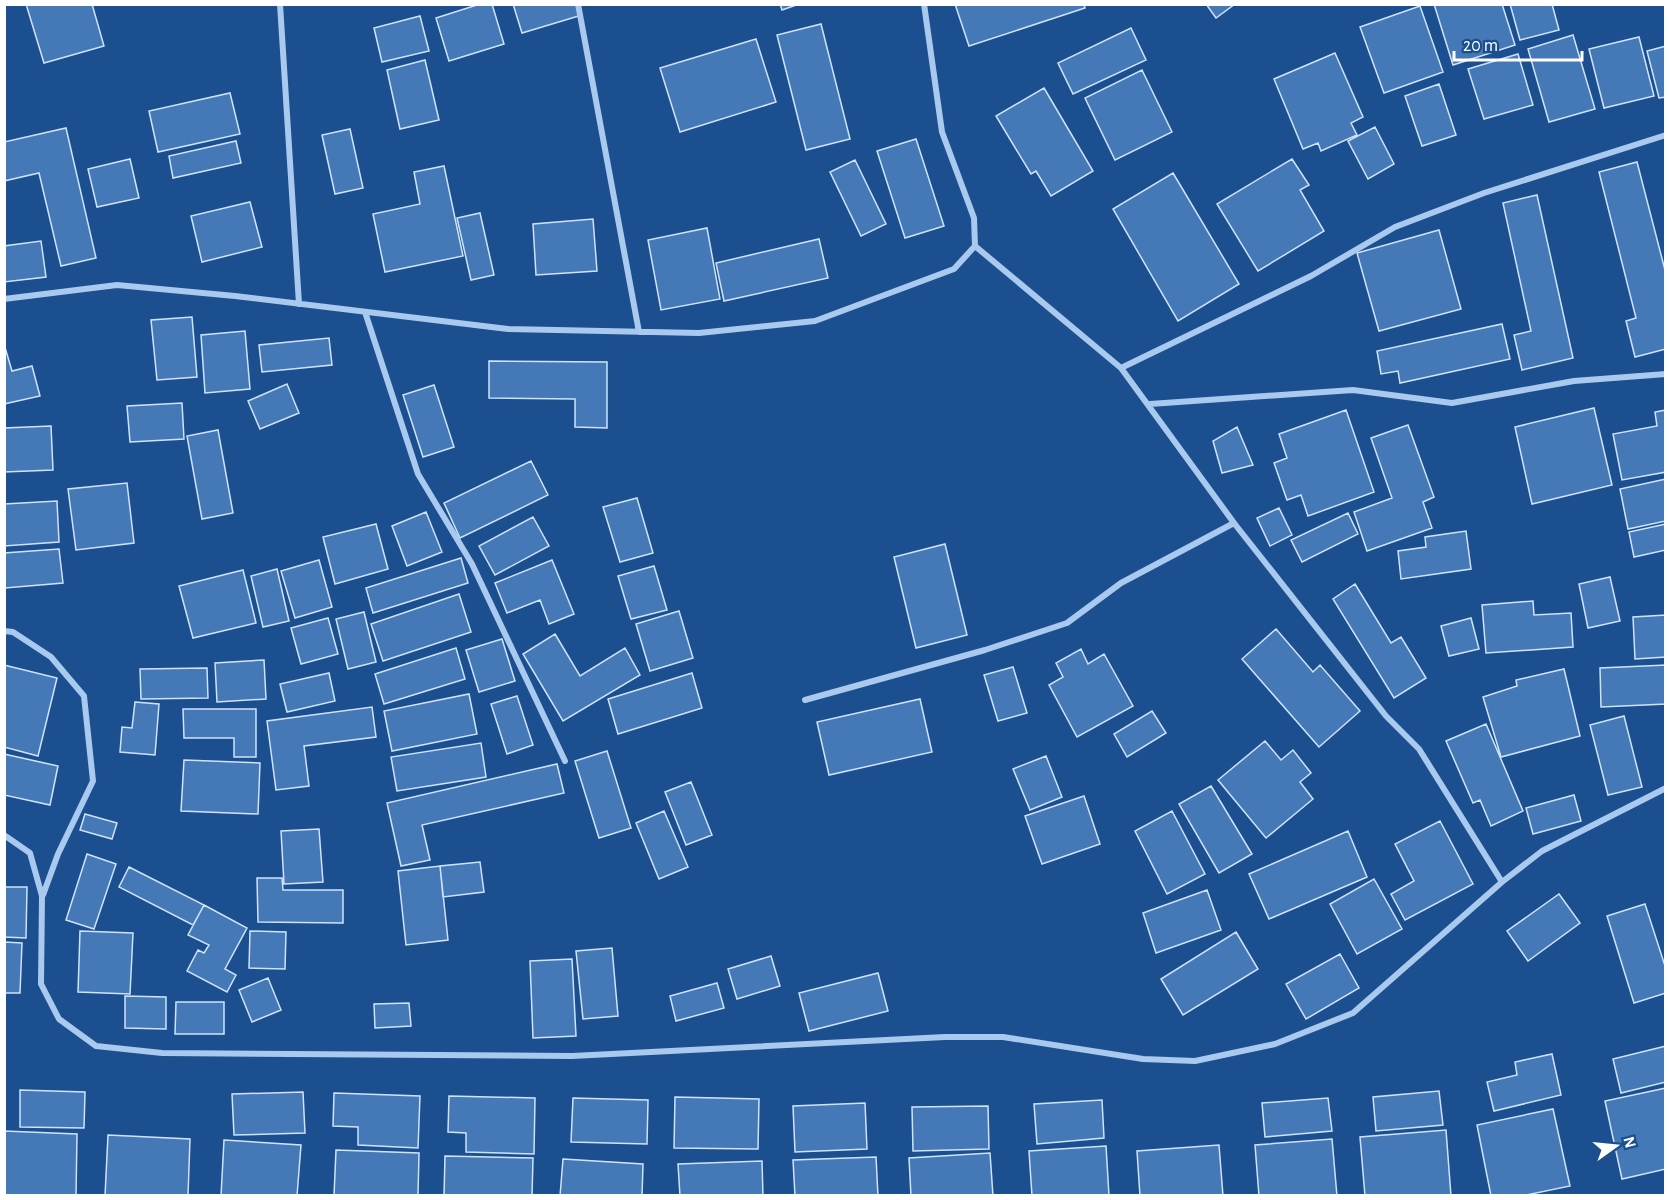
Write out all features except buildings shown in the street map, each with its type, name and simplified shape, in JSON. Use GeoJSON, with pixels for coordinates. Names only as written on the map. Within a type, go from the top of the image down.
{"type":"FeatureCollection","features":[{"type":"Feature","properties":{"kind":"street"},"geometry":{"type":"LineString","coordinates":[[279,4],[299,304]]}},
{"type":"Feature","properties":{"kind":"street"},"geometry":{"type":"LineString","coordinates":[[578,4],[639,332]]}},
{"type":"Feature","properties":{"kind":"street"},"geometry":{"type":"LineString","coordinates":[[4,299],[117,285],[508,329],[699,333],[815,321],[954,269],[975,246],[974,218],[942,132],[924,4]]}},
{"type":"Feature","properties":{"kind":"street"},"geometry":{"type":"LineString","coordinates":[[1121,368],[1311,276],[1395,227],[1484,192],[1665,135]]}},
{"type":"Feature","properties":{"kind":"street"},"geometry":{"type":"LineString","coordinates":[[975,246],[1121,368],[1150,404],[1234,524],[1386,716],[1419,749],[1502,882]]}},
{"type":"Feature","properties":{"kind":"street"},"geometry":{"type":"LineString","coordinates":[[365,312],[418,474],[472,564],[565,761]]}},
{"type":"Feature","properties":{"kind":"street"},"geometry":{"type":"LineString","coordinates":[[1150,404],[1353,390],[1452,403],[1574,381],[1665,374]]}},
{"type":"Feature","properties":{"kind":"street"},"geometry":{"type":"LineString","coordinates":[[805,700],[985,650],[1067,623],[1121,584],[1234,524]]}},
{"type":"Feature","properties":{"kind":"street"},"geometry":{"type":"LineString","coordinates":[[4,631],[13,632],[51,657],[84,696],[93,781],[58,854],[42,896]]}},
{"type":"Feature","properties":{"kind":"street"},"geometry":{"type":"LineString","coordinates":[[4,835],[30,853],[42,896],[41,984],[59,1019],[96,1046],[162,1053],[572,1056],[945,1037],[1003,1037],[1143,1059],[1195,1061],[1275,1044],[1353,1013],[1502,882],[1542,851],[1665,788]]}}]}
